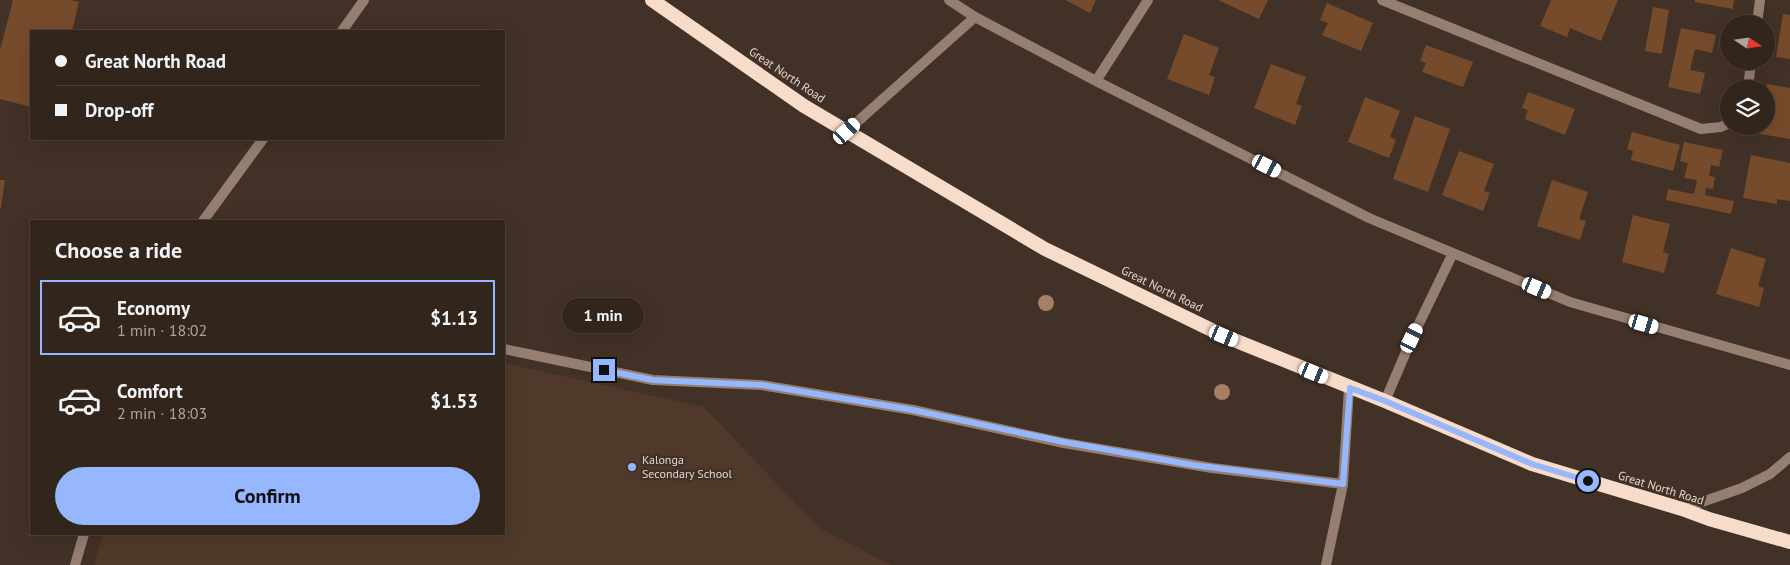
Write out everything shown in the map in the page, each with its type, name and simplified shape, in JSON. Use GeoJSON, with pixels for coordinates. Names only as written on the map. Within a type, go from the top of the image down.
{"type":"FeatureCollection","features":[{"type":"Feature","properties":{"kind":"highway","name":"Great North Road"},"geometry":{"type":"LineString","coordinates":[[652,0],[804,106],[1044,248],[1224,336],[1385,401],[1532,464],[1790,542]]}},
{"type":"Feature","properties":{"kind":"street"},"geometry":{"type":"LineString","coordinates":[[343,30],[364,0]]}},
{"type":"Feature","properties":{"kind":"street"},"geometry":{"type":"LineString","coordinates":[[949,0],[976,17],[1096,80],[1369,218],[1570,302],[1790,365]]}},
{"type":"Feature","properties":{"kind":"street"},"geometry":{"type":"LineString","coordinates":[[1096,80],[1148,0]]}},
{"type":"Feature","properties":{"kind":"street"},"geometry":{"type":"LineString","coordinates":[[1382,0],[1701,129],[1720,127]]}},
{"type":"Feature","properties":{"kind":"street"},"geometry":{"type":"LineString","coordinates":[[1758,15],[1760,0]]}},
{"type":"Feature","properties":{"kind":"street"},"geometry":{"type":"LineString","coordinates":[[847,131],[976,17]]}},
{"type":"Feature","properties":{"kind":"street"},"geometry":{"type":"LineString","coordinates":[[204,220],[262,140]]}},
{"type":"Feature","properties":{"kind":"street"},"geometry":{"type":"LineString","coordinates":[[1385,401],[1412,338],[1453,253]]}},
{"type":"Feature","properties":{"kind":"street"},"geometry":{"type":"LineString","coordinates":[[505,349],[653,380],[762,385],[913,410],[1064,442],[1202,466],[1343,484]]}},
{"type":"Feature","properties":{"kind":"street"},"geometry":{"type":"LineString","coordinates":[[1326,565],[1343,484],[1350,388]]}},
{"type":"Feature","properties":{"kind":"street"},"geometry":{"type":"LineString","coordinates":[[1682,509],[1742,488],[1770,474],[1790,457]]}},
{"type":"Feature","properties":{"kind":"street"},"geometry":{"type":"LineString","coordinates":[[75,565],[84,535]]}},
{"type":"Feature","properties":{"kind":"shaded area","name":"Kalonga Secondary School"},"geometry":{"type":"Polygon","coordinates":[[[505,363],[704,407],[818,527],[891,565],[94,565],[103,535],[505,535],[505,363]]]}},
{"type":"Feature","properties":{"kind":"building"},"geometry":{"type":"Polygon","coordinates":[[[13,0],[71,0],[79,2],[72,30],[30,30],[30,107],[0,99],[0,50],[13,0]]]}},
{"type":"Feature","properties":{"kind":"building"},"geometry":{"type":"Polygon","coordinates":[[[1065,0],[1096,0],[1090,13],[1065,0]]]}},
{"type":"Feature","properties":{"kind":"building"},"geometry":{"type":"Polygon","coordinates":[[[1218,0],[1268,0],[1259,19],[1218,0]]]}},
{"type":"Feature","properties":{"kind":"building"},"geometry":{"type":"Polygon","coordinates":[[[1551,0],[1618,0],[1601,41],[1570,28],[1567,37],[1540,26],[1551,0]]]}},
{"type":"Feature","properties":{"kind":"building"},"geometry":{"type":"Polygon","coordinates":[[[1695,0],[1734,0],[1733,9],[1695,2],[1695,0]]]}},
{"type":"Feature","properties":{"kind":"building"},"geometry":{"type":"Polygon","coordinates":[[[1327,3],[1373,23],[1361,51],[1322,35],[1328,23],[1320,20],[1327,3]]]}},
{"type":"Feature","properties":{"kind":"building"},"geometry":{"type":"Polygon","coordinates":[[[1653,7],[1669,10],[1662,54],[1645,51],[1653,7]]]}},
{"type":"Feature","properties":{"kind":"building"},"geometry":{"type":"Polygon","coordinates":[[[1783,14],[1790,15],[1790,59],[1776,57],[1783,14]]]}},
{"type":"Feature","properties":{"kind":"building"},"geometry":{"type":"Polygon","coordinates":[[[1681,28],[1716,35],[1712,53],[1695,49],[1690,70],[1705,73],[1700,94],[1668,87],[1681,28]]]}},
{"type":"Feature","properties":{"kind":"building"},"geometry":{"type":"Polygon","coordinates":[[[1184,34],[1219,48],[1209,75],[1215,77],[1209,95],[1167,79],[1184,34]]]}},
{"type":"Feature","properties":{"kind":"building"},"geometry":{"type":"Polygon","coordinates":[[[1426,45],[1473,62],[1463,87],[1422,72],[1426,63],[1420,61],[1426,45]]]}},
{"type":"Feature","properties":{"kind":"building"},"geometry":{"type":"Polygon","coordinates":[[[1271,64],[1306,77],[1296,104],[1302,106],[1295,125],[1254,108],[1271,64]]]}},
{"type":"Feature","properties":{"kind":"building"},"geometry":{"type":"Polygon","coordinates":[[[1775,85],[1790,88],[1790,139],[1766,135],[1775,135],[1775,85]]]}},
{"type":"Feature","properties":{"kind":"building"},"geometry":{"type":"Polygon","coordinates":[[[1528,92],[1575,109],[1565,135],[1525,119],[1528,110],[1522,108],[1528,92]]]}},
{"type":"Feature","properties":{"kind":"building"},"geometry":{"type":"Polygon","coordinates":[[[1365,97],[1400,111],[1390,137],[1396,140],[1389,158],[1348,142],[1365,97]]]}},
{"type":"Feature","properties":{"kind":"building"},"geometry":{"type":"Polygon","coordinates":[[[1415,116],[1450,129],[1428,192],[1393,179],[1415,116]]]}},
{"type":"Feature","properties":{"kind":"building"},"geometry":{"type":"Polygon","coordinates":[[[1632,132],[1680,145],[1673,171],[1631,160],[1633,151],[1627,149],[1632,132]]]}},
{"type":"Feature","properties":{"kind":"building"},"geometry":{"type":"Polygon","coordinates":[[[1684,142],[1723,150],[1719,167],[1711,165],[1709,176],[1715,177],[1713,189],[1706,188],[1705,195],[1734,201],[1731,214],[1666,200],[1668,189],[1694,194],[1697,180],[1684,178],[1688,163],[1680,161],[1684,142]]]}},
{"type":"Feature","properties":{"kind":"building"},"geometry":{"type":"Polygon","coordinates":[[[1459,151],[1494,164],[1484,191],[1490,193],[1483,211],[1442,195],[1459,151]]]}},
{"type":"Feature","properties":{"kind":"building"},"geometry":{"type":"Polygon","coordinates":[[[1751,155],[1790,163],[1790,201],[1777,199],[1777,204],[1743,198],[1751,155]]]}},
{"type":"Feature","properties":{"kind":"building"},"geometry":{"type":"Polygon","coordinates":[[[0,180],[5,180],[1,208],[0,208],[0,180]]]}},
{"type":"Feature","properties":{"kind":"building"},"geometry":{"type":"Polygon","coordinates":[[[1552,180],[1588,192],[1579,219],[1586,221],[1580,240],[1537,226],[1552,180]]]}},
{"type":"Feature","properties":{"kind":"building"},"geometry":{"type":"Polygon","coordinates":[[[1633,215],[1670,224],[1663,252],[1669,254],[1664,273],[1622,262],[1633,215]]]}},
{"type":"Feature","properties":{"kind":"building"},"geometry":{"type":"Polygon","coordinates":[[[1731,248],[1766,259],[1758,286],[1764,288],[1759,307],[1716,294],[1731,248]]]}},
{"type":"Feature","properties":{"kind":"place","name":"Kalonga Secondary School"},"geometry":{"type":"Point","coordinates":[632,467]}},
{"type":"Feature","properties":{"kind":"route"},"geometry":{"type":"LineString","coordinates":[[604,370],[653,380],[762,385],[913,410],[1064,442],[1193,465],[1343,484],[1350,388],[1532,464],[1588,481]]}}]}
